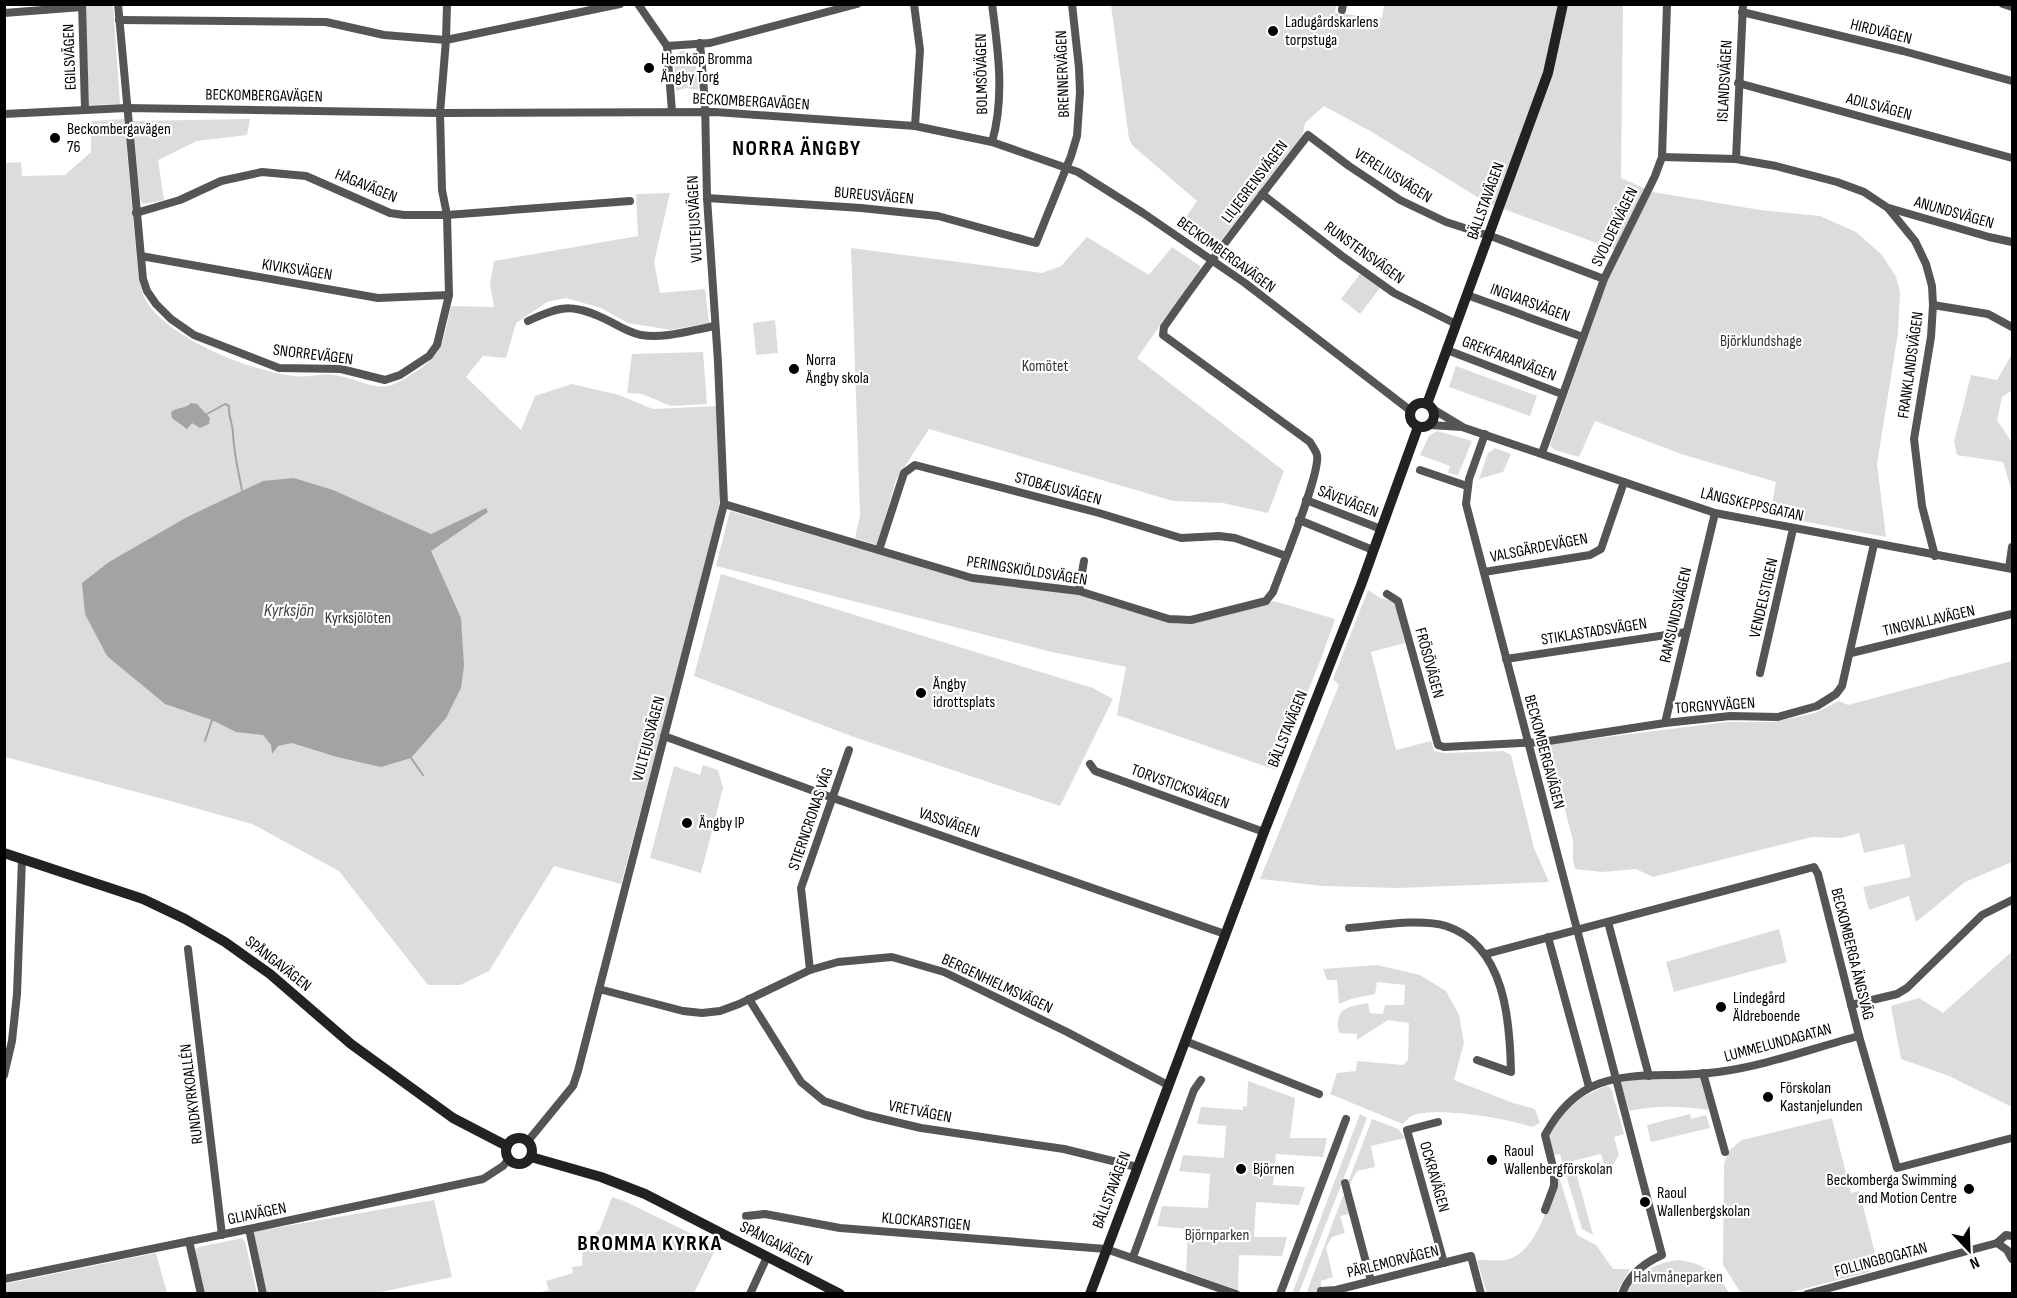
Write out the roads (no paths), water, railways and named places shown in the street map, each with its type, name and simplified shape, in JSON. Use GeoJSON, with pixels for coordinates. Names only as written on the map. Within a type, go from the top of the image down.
{"type":"FeatureCollection","features":[{"type":"Feature","properties":{"kind":"street"},"geometry":{"type":"LineString","coordinates":[[118,4],[126,108]]}},
{"type":"Feature","properties":{"kind":"street","name":"SNORREVÄGEN"},"geometry":{"type":"LineString","coordinates":[[126,108],[142,279],[156,304],[171,319],[194,335],[279,368],[341,369],[385,380],[400,375],[429,356],[437,345],[449,295],[447,215],[442,190],[440,113],[447,4]]}},
{"type":"Feature","properties":{"kind":"street"},"geometry":{"type":"LineString","coordinates":[[119,20],[326,22],[384,35],[446,40],[620,4]]}},
{"type":"Feature","properties":{"kind":"street"},"geometry":{"type":"LineString","coordinates":[[638,4],[667,46],[672,112]]}},
{"type":"Feature","properties":{"kind":"street"},"geometry":{"type":"LineString","coordinates":[[667,46],[710,43],[857,4]]}},
{"type":"Feature","properties":{"kind":"street"},"geometry":{"type":"LineString","coordinates":[[914,4],[920,50],[915,126]]}},
{"type":"Feature","properties":{"kind":"street","name":"BOLMSÖVÄGEN"},"geometry":{"type":"LineString","coordinates":[[992,4],[999,94],[996,129],[992,142]]}},
{"type":"Feature","properties":{"kind":"street","name":"BRENNERVÄGEN"},"geometry":{"type":"LineString","coordinates":[[1036,243],[1077,136],[1080,92],[1072,4]]}},
{"type":"Feature","properties":{"kind":"street","name":"BÄLLSTAVÄGEN"},"geometry":{"type":"LineString","coordinates":[[1430,425],[1434,418],[1429,406],[1446,350],[1548,73],[1563,4]]}},
{"type":"Feature","properties":{"kind":"street","name":"SVOLDERVÄGEN"},"geometry":{"type":"LineString","coordinates":[[1542,453],[1604,279],[1655,176],[1662,157],[1667,4]]}},
{"type":"Feature","properties":{"kind":"street"},"geometry":{"type":"LineString","coordinates":[[2003,4],[2013,7]]}},
{"type":"Feature","properties":{"kind":"street"},"geometry":{"type":"LineString","coordinates":[[4,13],[82,6]]}},
{"type":"Feature","properties":{"kind":"street","name":"EGILSVÄGEN"},"geometry":{"type":"LineString","coordinates":[[82,6],[85,109]]}},
{"type":"Feature","properties":{"kind":"street","name":"HIRDVÄGEN"},"geometry":{"type":"LineString","coordinates":[[1743,8],[2013,81]]}},
{"type":"Feature","properties":{"kind":"street","name":"ISLANDSVÄGEN"},"geometry":{"type":"LineString","coordinates":[[1736,159],[1743,8]]}},
{"type":"Feature","properties":{"kind":"street","name":"VULTEJUSVÄGEN"},"geometry":{"type":"LineString","coordinates":[[528,1141],[573,1086],[578,1071],[724,504],[700,43]]}},
{"type":"Feature","properties":{"kind":"street","name":"ADILSVÄGEN"},"geometry":{"type":"LineString","coordinates":[[1738,84],[2013,158]]}},
{"type":"Feature","properties":{"kind":"street","name":"BECKOMBERGAVÄGEN"},"geometry":{"type":"LineString","coordinates":[[4,114],[126,108],[440,113],[705,111],[915,126],[992,142],[1066,166],[1143,213],[1212,259],[1411,411]]}},
{"type":"Feature","properties":{"kind":"street","name":"VERELIUSVÄGEN"},"geometry":{"type":"LineString","coordinates":[[1308,135],[1400,200],[1446,222],[1604,279]]}},
{"type":"Feature","properties":{"kind":"street","name":"LILJEGRENSVÄGEN"},"geometry":{"type":"LineString","coordinates":[[1163,335],[1164,327],[1212,259],[1308,135]]}},
{"type":"Feature","properties":{"kind":"street","name":"FRANKLANDSVÄGEN"},"geometry":{"type":"LineString","coordinates":[[1662,157],[1736,159],[1776,166],[1837,182],[1864,192],[1888,208],[1915,241],[1932,286],[1931,337],[1914,439],[1922,506],[1935,556]]}},
{"type":"Feature","properties":{"kind":"street","name":"HÅGAVÄGEN"},"geometry":{"type":"LineString","coordinates":[[136,213],[180,200],[221,181],[262,172],[306,176],[390,213],[404,215],[447,215],[630,201]]}},
{"type":"Feature","properties":{"kind":"street","name":"RUNSTENSVÄGEN"},"geometry":{"type":"LineString","coordinates":[[1262,194],[1394,293],[1456,324]]}},
{"type":"Feature","properties":{"kind":"street","name":"BUREUSVÄGEN"},"geometry":{"type":"LineString","coordinates":[[707,198],[861,208],[938,216],[1036,243]]}},
{"type":"Feature","properties":{"kind":"street","name":"ANUNDSVÄGEN"},"geometry":{"type":"LineString","coordinates":[[1888,208],[2013,242]]}},
{"type":"Feature","properties":{"kind":"street","name":"KIVIKSVÄGEN"},"geometry":{"type":"LineString","coordinates":[[141,256],[378,298],[449,295]]}},
{"type":"Feature","properties":{"kind":"street","name":"INGVARSVÄGEN"},"geometry":{"type":"LineString","coordinates":[[1467,295],[1583,337]]}},
{"type":"Feature","properties":{"kind":"street"},"geometry":{"type":"LineString","coordinates":[[1933,304],[1988,314],[2013,327]]}},
{"type":"Feature","properties":{"kind":"street"},"geometry":{"type":"LineString","coordinates":[[528,321],[549,311],[569,307],[600,316],[640,335],[669,334],[715,326]]}},
{"type":"Feature","properties":{"kind":"street","name":"PERINGSKIÖLDSVÄGEN"},"geometry":{"type":"LineString","coordinates":[[724,504],[972,578],[1080,591],[1169,619],[1191,620],[1266,601],[1273,592],[1306,501],[1317,467],[1317,455],[1311,442],[1163,335]]}},
{"type":"Feature","properties":{"kind":"street","name":"GREKFARARVÄGEN"},"geometry":{"type":"LineString","coordinates":[[1446,350],[1562,394]]}},
{"type":"Feature","properties":{"kind":"street"},"geometry":{"type":"LineString","coordinates":[[1429,406],[1416,405],[1411,411],[1411,420],[1418,427],[1430,425]]}},
{"type":"Feature","properties":{"kind":"street","name":"LÅNGSKEPPSGATAN"},"geometry":{"type":"LineString","coordinates":[[1429,406],[1462,427]]}},
{"type":"Feature","properties":{"kind":"street","name":"LÅNGSKEPPSGATAN"},"geometry":{"type":"LineString","coordinates":[[1430,425],[1462,427],[1485,434],[1715,513],[1935,556],[2011,568],[2013,547]]}},
{"type":"Feature","properties":{"kind":"street","name":"BÄLLSTAVÄGEN"},"geometry":{"type":"LineString","coordinates":[[1089,1293],[1418,427]]}},
{"type":"Feature","properties":{"kind":"street","name":"BECKOMBERGAVÄGEN"},"geometry":{"type":"LineString","coordinates":[[1485,434],[1467,486],[1466,504],[1662,1255],[1647,1262],[1636,1271],[1622,1293]]}},
{"type":"Feature","properties":{"kind":"street","name":"STOBÆUSVÄGEN"},"geometry":{"type":"LineString","coordinates":[[879,550],[904,473],[915,465],[1099,513],[1181,538],[1219,536],[1235,538],[1286,556]]}},
{"type":"Feature","properties":{"kind":"street"},"geometry":{"type":"LineString","coordinates":[[1420,470],[1467,486]]}},
{"type":"Feature","properties":{"kind":"street","name":"VALSGÄRDEVÄGEN"},"geometry":{"type":"LineString","coordinates":[[1484,572],[1590,555],[1601,549],[1624,482]]}},
{"type":"Feature","properties":{"kind":"street","name":"SÄVEVÄGEN"},"geometry":{"type":"LineString","coordinates":[[1306,501],[1381,529]]}},
{"type":"Feature","properties":{"kind":"street","name":"RAMSUNDSVÄGEN"},"geometry":{"type":"LineString","coordinates":[[1665,723],[1715,513]]}},
{"type":"Feature","properties":{"kind":"street"},"geometry":{"type":"LineString","coordinates":[[1299,520],[1373,550]]}},
{"type":"Feature","properties":{"kind":"street","name":"VENDELSTIGEN"},"geometry":{"type":"LineString","coordinates":[[1760,673],[1793,529]]}},
{"type":"Feature","properties":{"kind":"street","name":"TORGNYVÄGEN"},"geometry":{"type":"LineString","coordinates":[[1438,745],[1444,747],[1527,743],[1730,716],[1778,717],[1817,706],[1836,694],[1842,686],[1874,544]]}},
{"type":"Feature","properties":{"kind":"street"},"geometry":{"type":"LineString","coordinates":[[1080,591],[1084,561]]}},
{"type":"Feature","properties":{"kind":"street","name":"FRÖSÖVÄGEN"},"geometry":{"type":"LineString","coordinates":[[1388,594],[1398,601],[1438,745]]}},
{"type":"Feature","properties":{"kind":"street","name":"TINGVALLAVÄGEN"},"geometry":{"type":"LineString","coordinates":[[1851,653],[2013,615]]}},
{"type":"Feature","properties":{"kind":"street","name":"STIKLASTADSVÄGEN"},"geometry":{"type":"LineString","coordinates":[[1506,659],[1686,632]]}},
{"type":"Feature","properties":{"kind":"street","name":"VASSVÄGEN"},"geometry":{"type":"LineString","coordinates":[[663,736],[833,798],[1225,934]]}},
{"type":"Feature","properties":{"kind":"street","name":"STIERNCRONAS VÄG"},"geometry":{"type":"LineString","coordinates":[[810,970],[801,888],[849,750]]}},
{"type":"Feature","properties":{"kind":"street","name":"TORVSTICKSVÄGEN"},"geometry":{"type":"LineString","coordinates":[[1090,764],[1095,771],[1264,832]]}},
{"type":"Feature","properties":{"kind":"street","name":"SPÅNGAVÄGEN"},"geometry":{"type":"LineString","coordinates":[[4,853],[143,899],[225,942],[270,974],[351,1044],[453,1118],[507,1146]]}},
{"type":"Feature","properties":{"kind":"street"},"geometry":{"type":"LineString","coordinates":[[4,1075],[11,1047],[17,994],[22,859]]}},
{"type":"Feature","properties":{"kind":"street","name":"BECKOMBERGA ÄNGSVÄG"},"geometry":{"type":"LineString","coordinates":[[1486,954],[1814,867],[1818,874],[1859,1036],[1897,1168],[2013,1138]]}},
{"type":"Feature","properties":{"kind":"street"},"geometry":{"type":"LineString","coordinates":[[1851,1005],[1896,994],[1907,988],[1982,915],[2013,900]]}},
{"type":"Feature","properties":{"kind":"street"},"geometry":{"type":"LineString","coordinates":[[1608,922],[1649,1076]]}},
{"type":"Feature","properties":{"kind":"street"},"geometry":{"type":"LineString","coordinates":[[1349,928],[1419,923],[1446,926],[1468,938],[1486,954],[1503,999],[1510,1043],[1511,1072],[1477,1060]]}},
{"type":"Feature","properties":{"kind":"street"},"geometry":{"type":"LineString","coordinates":[[1548,937],[1589,1088]]}},
{"type":"Feature","properties":{"kind":"street","name":"RUNDKYRKOALLÉN"},"geometry":{"type":"LineString","coordinates":[[188,950],[222,1235]]}},
{"type":"Feature","properties":{"kind":"street","name":"BERGENHIELMSVÄGEN"},"geometry":{"type":"LineString","coordinates":[[598,989],[683,1011],[702,1013],[720,1011],[810,970],[838,962],[892,957],[944,972],[1067,1032],[1168,1085]]}},
{"type":"Feature","properties":{"kind":"street","name":"VRETVÄGEN"},"geometry":{"type":"LineString","coordinates":[[749,999],[801,1082],[824,1101],[866,1115],[921,1128],[1064,1149],[1137,1167]]}},
{"type":"Feature","properties":{"kind":"street","name":"LUMMELUNDAGATAN"},"geometry":{"type":"LineString","coordinates":[[1616,1078],[1718,1072],[1758,1064],[1859,1036]]}},
{"type":"Feature","properties":{"kind":"street"},"geometry":{"type":"LineString","coordinates":[[1185,1041],[1319,1094]]}},
{"type":"Feature","properties":{"kind":"street"},"geometry":{"type":"LineString","coordinates":[[1703,1073],[1725,1152]]}},
{"type":"Feature","properties":{"kind":"street"},"geometry":{"type":"LineString","coordinates":[[1545,1210],[1554,1186],[1554,1171],[1545,1135],[1560,1109],[1589,1088],[1616,1078]]}},
{"type":"Feature","properties":{"kind":"street"},"geometry":{"type":"LineString","coordinates":[[1133,1257],[1194,1090],[1201,1080]]}},
{"type":"Feature","properties":{"kind":"street"},"geometry":{"type":"LineString","coordinates":[[1280,1293],[1346,1119]]}},
{"type":"Feature","properties":{"kind":"street","name":"OCKRAVÄGEN"},"geometry":{"type":"LineString","coordinates":[[1438,1122],[1407,1130],[1444,1263]]}},
{"type":"Feature","properties":{"kind":"street"},"geometry":{"type":"LineString","coordinates":[[522,1138],[528,1141],[533,1148],[531,1157],[524,1164],[509,1159],[506,1153],[510,1141],[522,1138]]}},
{"type":"Feature","properties":{"kind":"street","name":"SPÅNGAVÄGEN"},"geometry":{"type":"LineString","coordinates":[[531,1157],[601,1177],[645,1194],[840,1293]]}},
{"type":"Feature","properties":{"kind":"street","name":"GLIAVÄGEN"},"geometry":{"type":"LineString","coordinates":[[4,1279],[483,1179],[503,1166],[509,1159]]}},
{"type":"Feature","properties":{"kind":"street"},"geometry":{"type":"LineString","coordinates":[[1345,1183],[1371,1281]]}},
{"type":"Feature","properties":{"kind":"street","name":"KLOCKARSTIGEN"},"geometry":{"type":"LineString","coordinates":[[746,1216],[765,1214],[840,1228],[1106,1249]]}},
{"type":"Feature","properties":{"kind":"street"},"geometry":{"type":"LineString","coordinates":[[249,1229],[263,1293]]}},
{"type":"Feature","properties":{"kind":"street","name":"FOLLINGBOGATAN"},"geometry":{"type":"LineString","coordinates":[[1808,1293],[1997,1242],[2006,1235],[2013,1236]]}},
{"type":"Feature","properties":{"kind":"street"},"geometry":{"type":"LineString","coordinates":[[189,1241],[201,1293]]}},
{"type":"Feature","properties":{"kind":"street"},"geometry":{"type":"LineString","coordinates":[[1997,1242],[2013,1259]]}},
{"type":"Feature","properties":{"kind":"street","name":"BÄLLSTAVÄGEN"},"geometry":{"type":"LineString","coordinates":[[1106,1249],[1236,1293]]}},
{"type":"Feature","properties":{"kind":"street","name":"PÄRLEMORVÄGEN"},"geometry":{"type":"LineString","coordinates":[[1321,1291],[1336,1290],[1471,1256],[1481,1293]]}},
{"type":"Feature","properties":{"kind":"street"},"geometry":{"type":"LineString","coordinates":[[750,1293],[767,1257]]}},
{"type":"Feature","properties":{"kind":"water"},"geometry":{"type":"Polygon","coordinates":[[[191,403],[197,404],[210,418],[209,424],[200,428],[192,423],[187,429],[172,418],[171,412],[191,403]]]}},
{"type":"Feature","properties":{"kind":"water","name":"Kyrksjön"},"geometry":{"type":"Polygon","coordinates":[[[294,478],[333,490],[431,534],[486,508],[488,512],[431,551],[461,618],[464,666],[461,688],[446,718],[411,758],[381,767],[337,757],[292,743],[278,746],[272,754],[271,745],[263,735],[236,732],[212,720],[165,704],[107,656],[85,614],[82,583],[109,562],[187,517],[263,481],[294,478]]]}},
{"type":"Feature","properties":{"kind":"waterway"},"geometry":{"type":"LineString","coordinates":[[207,414],[225,404],[229,406],[242,490]]}},
{"type":"Feature","properties":{"kind":"waterway"},"geometry":{"type":"LineString","coordinates":[[205,741],[212,720]]}},
{"type":"Feature","properties":{"kind":"waterway"},"geometry":{"type":"LineString","coordinates":[[411,758],[423,775]]}},
{"type":"Feature","properties":{"kind":"place","name":"Ladugårdskarlens torpstuga"},"geometry":{"type":"Point","coordinates":[1273,31]}},
{"type":"Feature","properties":{"kind":"place","name":"Hemköp Bromma Ängby Torg"},"geometry":{"type":"Point","coordinates":[649,68]}},
{"type":"Feature","properties":{"kind":"place","name":"Beckombergavägen 76"},"geometry":{"type":"Point","coordinates":[55,138]}},
{"type":"Feature","properties":{"kind":"place","name":"Norra Ängby skola"},"geometry":{"type":"Point","coordinates":[794,369]}},
{"type":"Feature","properties":{"kind":"place","name":"Ängby idrottsplats"},"geometry":{"type":"Point","coordinates":[921,693]}},
{"type":"Feature","properties":{"kind":"place","name":"Ängby IP"},"geometry":{"type":"Point","coordinates":[687,823]}},
{"type":"Feature","properties":{"kind":"place","name":"Lindegård Äldreboende"},"geometry":{"type":"Point","coordinates":[1721,1007]}},
{"type":"Feature","properties":{"kind":"place","name":"Förskolan Kastanjelunden"},"geometry":{"type":"Point","coordinates":[1768,1097]}},
{"type":"Feature","properties":{"kind":"place","name":"Raoul Wallenbergförskolan"},"geometry":{"type":"Point","coordinates":[1492,1160]}},
{"type":"Feature","properties":{"kind":"place","name":"Björnen"},"geometry":{"type":"Point","coordinates":[1241,1169]}},
{"type":"Feature","properties":{"kind":"place","name":"Beckomberga Swimming and Motion Centre"},"geometry":{"type":"Point","coordinates":[1969,1189]}},
{"type":"Feature","properties":{"kind":"place","name":"Raoul Wallenbergskolan"},"geometry":{"type":"Point","coordinates":[1645,1202]}},
{"type":"Feature","properties":{"kind":"district","name":"NORRA ÄNGBY"},"geometry":{"type":"Point","coordinates":[797,148]}},
{"type":"Feature","properties":{"kind":"district","name":"BROMMA KYRKA"},"geometry":{"type":"Point","coordinates":[650,1243]}},
{"type":"Feature","properties":{"kind":"park label","name":"Björklundshage"},"geometry":{"type":"Point","coordinates":[1761,341]}},
{"type":"Feature","properties":{"kind":"park label","name":"Komötet"},"geometry":{"type":"Point","coordinates":[1045,366]}},
{"type":"Feature","properties":{"kind":"park label","name":"Kyrksjölöten"},"geometry":{"type":"Point","coordinates":[358,618]}},
{"type":"Feature","properties":{"kind":"park label","name":"Björnparken"},"geometry":{"type":"Point","coordinates":[1217,1235]}},
{"type":"Feature","properties":{"kind":"park label","name":"Halvmåneparken"},"geometry":{"type":"Point","coordinates":[1678,1277]}}]}
